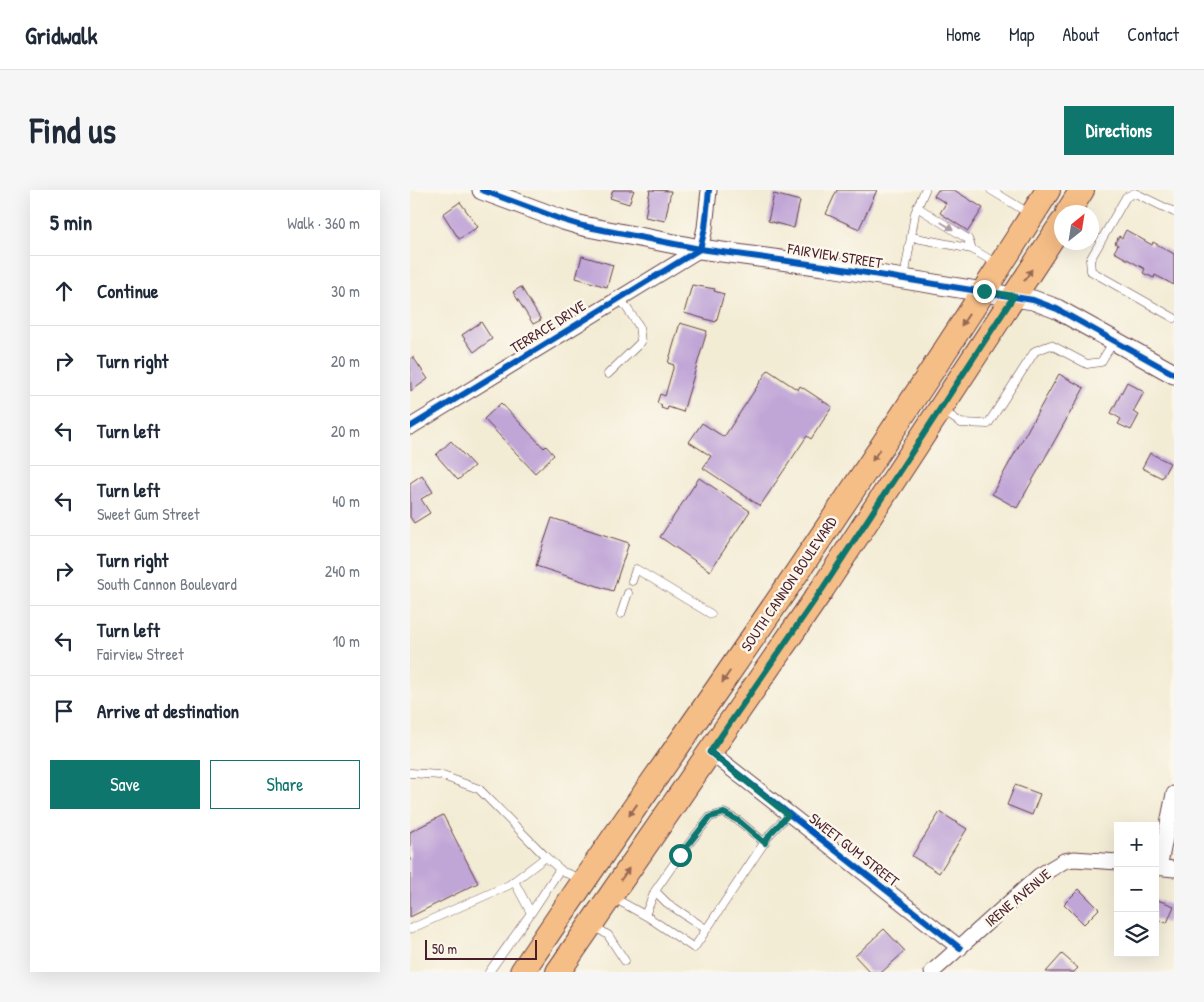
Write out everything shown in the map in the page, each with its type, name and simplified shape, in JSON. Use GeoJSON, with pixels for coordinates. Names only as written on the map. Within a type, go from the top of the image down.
{"type":"FeatureCollection","features":[{"type":"Feature","properties":{"kind":"main road","name":"SOUTH CANNON BOULEVARD"},"geometry":{"type":"LineString","coordinates":[[522,972],[719,687],[927,379],[1048,190]]}},
{"type":"Feature","properties":{"kind":"main road"},"geometry":{"type":"LineString","coordinates":[[1072,205],[1082,190]]}},
{"type":"Feature","properties":{"kind":"main road","name":"SOUTH CANNON BOULEVARD"},"geometry":{"type":"LineString","coordinates":[[558,972],[823,588],[1054,235]]}},
{"type":"Feature","properties":{"kind":"main road"},"geometry":{"type":"LineString","coordinates":[[584,880],[610,895]]}},
{"type":"Feature","properties":{"kind":"street","name":"FAIRVIEW STREET"},"geometry":{"type":"LineString","coordinates":[[482,190],[576,224],[700,249],[1033,300],[1057,309],[1174,374]]}},
{"type":"Feature","properties":{"kind":"street"},"geometry":{"type":"LineString","coordinates":[[700,249],[705,228],[709,190]]}},
{"type":"Feature","properties":{"kind":"street","name":"TERRACE DRIVE"},"geometry":{"type":"LineString","coordinates":[[410,427],[700,249]]}},
{"type":"Feature","properties":{"kind":"street","name":"SWEET GUM STREET"},"geometry":{"type":"LineString","coordinates":[[710,752],[960,948]]}},
{"type":"Feature","properties":{"kind":"street"},"geometry":{"type":"LineString","coordinates":[[1163,868],[1174,794]]}},
{"type":"Feature","properties":{"kind":"street","name":"IRENE AVENUE"},"geometry":{"type":"LineString","coordinates":[[932,972],[1039,876],[1064,861],[1074,859],[1114,862]]}},
{"type":"Feature","properties":{"kind":"lane"},"geometry":{"type":"LineString","coordinates":[[904,279],[917,207],[925,190]]}},
{"type":"Feature","properties":{"kind":"lane"},"geometry":{"type":"LineString","coordinates":[[991,190],[1032,215]]}},
{"type":"Feature","properties":{"kind":"lane"},"geometry":{"type":"LineString","coordinates":[[1174,212],[1135,194],[1126,197],[1090,260],[1091,271],[1174,318]]}},
{"type":"Feature","properties":{"kind":"lane"},"geometry":{"type":"LineString","coordinates":[[917,207],[968,239],[972,249]]}},
{"type":"Feature","properties":{"kind":"lane"},"geometry":{"type":"LineString","coordinates":[[911,237],[972,249],[1000,266]]}},
{"type":"Feature","properties":{"kind":"lane"},"geometry":{"type":"LineString","coordinates":[[608,374],[640,342],[639,326],[620,298]]}},
{"type":"Feature","properties":{"kind":"lane"},"geometry":{"type":"LineString","coordinates":[[940,409],[961,423],[988,424],[1035,351],[1051,345],[1087,364],[1101,362],[1114,340]]}},
{"type":"Feature","properties":{"kind":"lane"},"geometry":{"type":"LineString","coordinates":[[632,581],[636,569],[711,614]]}},
{"type":"Feature","properties":{"kind":"lane"},"geometry":{"type":"LineString","coordinates":[[622,614],[628,593]]}},
{"type":"Feature","properties":{"kind":"lane"},"geometry":{"type":"LineString","coordinates":[[410,772],[440,775],[480,789],[546,857],[560,869],[584,880]]}},
{"type":"Feature","properties":{"kind":"lane"},"geometry":{"type":"LineString","coordinates":[[645,915],[655,891],[675,861],[710,817],[724,813],[739,821],[765,843]]}},
{"type":"Feature","properties":{"kind":"lane"},"geometry":{"type":"LineString","coordinates":[[610,895],[645,915],[694,948],[770,834],[788,815]]}},
{"type":"Feature","properties":{"kind":"lane"},"geometry":{"type":"LineString","coordinates":[[410,929],[509,884],[546,857]]}},
{"type":"Feature","properties":{"kind":"lane"},"geometry":{"type":"LineString","coordinates":[[489,972],[560,869]]}},
{"type":"Feature","properties":{"kind":"lane"},"geometry":{"type":"LineString","coordinates":[[514,881],[531,913]]}},
{"type":"Feature","properties":{"kind":"lane"},"geometry":{"type":"LineString","coordinates":[[655,891],[667,903],[706,929]]}},
{"type":"Feature","properties":{"kind":"lane"},"geometry":{"type":"LineString","coordinates":[[590,924],[608,935],[625,961]]}},
{"type":"Feature","properties":{"kind":"building"},"geometry":{"type":"Polygon","coordinates":[[[613,190],[634,190],[629,204],[610,198],[613,190]]]}},
{"type":"Feature","properties":{"kind":"building"},"geometry":{"type":"Polygon","coordinates":[[[650,190],[671,191],[665,221],[645,217],[650,190]]]}},
{"type":"Feature","properties":{"kind":"building"},"geometry":{"type":"Polygon","coordinates":[[[837,190],[877,190],[859,229],[826,214],[837,190]]]}},
{"type":"Feature","properties":{"kind":"building"},"geometry":{"type":"Polygon","coordinates":[[[938,190],[954,190],[983,208],[968,231],[940,213],[946,203],[934,196],[938,190]]]}},
{"type":"Feature","properties":{"kind":"building"},"geometry":{"type":"Polygon","coordinates":[[[774,194],[800,201],[794,228],[768,221],[774,194]]]}},
{"type":"Feature","properties":{"kind":"building"},"geometry":{"type":"Polygon","coordinates":[[[460,202],[478,227],[459,239],[443,214],[460,202]]]}},
{"type":"Feature","properties":{"kind":"building"},"geometry":{"type":"Polygon","coordinates":[[[1126,230],[1152,245],[1153,242],[1174,254],[1174,285],[1155,275],[1154,278],[1143,273],[1145,269],[1114,252],[1118,245],[1115,243],[1119,236],[1122,238],[1126,230]]]}},
{"type":"Feature","properties":{"kind":"building"},"geometry":{"type":"Polygon","coordinates":[[[582,256],[613,265],[607,287],[576,278],[582,256]]]}},
{"type":"Feature","properties":{"kind":"building"},"geometry":{"type":"Polygon","coordinates":[[[692,285],[715,289],[714,291],[724,294],[716,322],[684,313],[692,285]]]}},
{"type":"Feature","properties":{"kind":"building"},"geometry":{"type":"Polygon","coordinates":[[[521,287],[541,320],[533,324],[513,292],[521,287]]]}},
{"type":"Feature","properties":{"kind":"building"},"geometry":{"type":"Polygon","coordinates":[[[481,322],[492,339],[474,352],[462,335],[481,322]]]}},
{"type":"Feature","properties":{"kind":"building"},"geometry":{"type":"Polygon","coordinates":[[[680,323],[707,331],[683,412],[668,407],[667,410],[661,408],[662,405],[657,403],[660,394],[665,396],[674,365],[668,363],[680,323]]]}},
{"type":"Feature","properties":{"kind":"building"},"geometry":{"type":"Polygon","coordinates":[[[413,357],[428,379],[411,391],[410,359],[413,357]]]}},
{"type":"Feature","properties":{"kind":"building"},"geometry":{"type":"Polygon","coordinates":[[[768,370],[798,390],[800,386],[832,407],[811,439],[807,436],[760,506],[703,468],[711,456],[689,442],[702,423],[724,437],[768,370]]]}},
{"type":"Feature","properties":{"kind":"building"},"geometry":{"type":"Polygon","coordinates":[[[1059,374],[1084,388],[1017,508],[992,494],[1059,374]]]}},
{"type":"Feature","properties":{"kind":"building"},"geometry":{"type":"Polygon","coordinates":[[[1127,382],[1144,392],[1133,412],[1139,415],[1131,430],[1118,424],[1121,419],[1111,413],[1127,382]]]}},
{"type":"Feature","properties":{"kind":"building"},"geometry":{"type":"Polygon","coordinates":[[[501,403],[544,448],[546,446],[554,455],[535,473],[484,419],[501,403]]]}},
{"type":"Feature","properties":{"kind":"building"},"geometry":{"type":"Polygon","coordinates":[[[451,441],[474,466],[458,480],[436,455],[451,441]]]}},
{"type":"Feature","properties":{"kind":"building"},"geometry":{"type":"Polygon","coordinates":[[[1150,453],[1170,463],[1162,478],[1142,468],[1150,453]]]}},
{"type":"Feature","properties":{"kind":"building"},"geometry":{"type":"Polygon","coordinates":[[[422,475],[433,492],[421,499],[430,513],[414,523],[410,517],[410,483],[422,475]]]}},
{"type":"Feature","properties":{"kind":"building"},"geometry":{"type":"Polygon","coordinates":[[[699,478],[750,511],[710,571],[660,537],[699,478]]]}},
{"type":"Feature","properties":{"kind":"building"},"geometry":{"type":"Polygon","coordinates":[[[552,518],[629,543],[613,591],[536,566],[552,518]]]}},
{"type":"Feature","properties":{"kind":"building"},"geometry":{"type":"Polygon","coordinates":[[[1015,785],[1040,794],[1032,815],[1007,805],[1015,785]]]}},
{"type":"Feature","properties":{"kind":"building"},"geometry":{"type":"Polygon","coordinates":[[[940,812],[967,829],[939,873],[912,856],[940,812]]]}},
{"type":"Feature","properties":{"kind":"building"},"geometry":{"type":"Polygon","coordinates":[[[443,815],[478,883],[410,917],[410,832],[443,815]]]}},
{"type":"Feature","properties":{"kind":"building"},"geometry":{"type":"Polygon","coordinates":[[[1079,889],[1099,909],[1084,924],[1064,904],[1079,889]]]}},
{"type":"Feature","properties":{"kind":"building"},"geometry":{"type":"Polygon","coordinates":[[[1159,900],[1174,906],[1167,923],[1159,920],[1159,900]]]}},
{"type":"Feature","properties":{"kind":"building"},"geometry":{"type":"Polygon","coordinates":[[[884,929],[905,951],[882,972],[870,972],[855,956],[884,929]]]}},
{"type":"Feature","properties":{"kind":"building"},"geometry":{"type":"Polygon","coordinates":[[[1062,954],[1078,968],[1074,972],[1046,972],[1062,954]]]}},
{"type":"Feature","properties":{"kind":"cycle path"},"geometry":{"type":"LineString","coordinates":[[482,190],[583,226],[700,249],[824,266],[1033,300],[1057,309],[1174,374]]}},
{"type":"Feature","properties":{"kind":"cycle path"},"geometry":{"type":"LineString","coordinates":[[410,427],[700,249],[705,228],[709,190]]}},
{"type":"Feature","properties":{"kind":"cycle path"},"geometry":{"type":"LineString","coordinates":[[710,752],[960,948]]}},
{"type":"Feature","properties":{"kind":"route"},"geometry":{"type":"LineString","coordinates":[[680,855],[710,817],[724,813],[739,821],[765,843],[770,834],[788,815],[710,752],[823,588],[1014,296],[984,291]]}}]}
